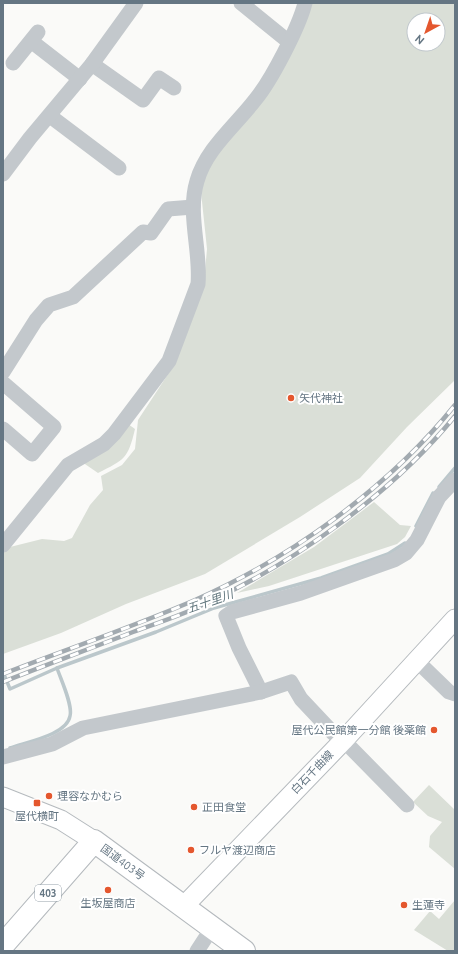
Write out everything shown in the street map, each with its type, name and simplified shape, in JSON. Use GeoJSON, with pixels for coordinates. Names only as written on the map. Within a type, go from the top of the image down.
{"type":"FeatureCollection","features":[{"type":"Feature","properties":{"kind":"highway","name":"国道403号"},"geometry":{"type":"LineString","coordinates":[[3,944],[94,841],[244,951]]}},
{"type":"Feature","properties":{"kind":"main road","name":"白石千曲線"},"geometry":{"type":"LineString","coordinates":[[184,907],[343,741],[455,619]]}},
{"type":"Feature","properties":{"kind":"main road"},"geometry":{"type":"LineString","coordinates":[[3,796],[61,820],[94,841]]}},
{"type":"Feature","properties":{"kind":"street"},"geometry":{"type":"LineString","coordinates":[[6,164],[50,116],[80,79],[136,3]]}},
{"type":"Feature","properties":{"kind":"street"},"geometry":{"type":"LineString","coordinates":[[241,3],[289,42]]}},
{"type":"Feature","properties":{"kind":"street"},"geometry":{"type":"LineString","coordinates":[[3,545],[68,465],[104,444],[114,434],[170,362],[198,284],[199,271],[193,207],[197,181],[204,162],[262,92],[289,42],[305,3]]}},
{"type":"Feature","properties":{"kind":"street"},"geometry":{"type":"LineString","coordinates":[[13,63],[34,36],[80,79]]}},
{"type":"Feature","properties":{"kind":"street"},"geometry":{"type":"LineString","coordinates":[[92,64],[143,100],[159,78],[174,88]]}},
{"type":"Feature","properties":{"kind":"street"},"geometry":{"type":"LineString","coordinates":[[50,116],[119,168]]}},
{"type":"Feature","properties":{"kind":"street"},"geometry":{"type":"LineString","coordinates":[[3,372],[36,320],[49,305],[73,297],[143,232],[151,233],[168,209],[193,207]]}},
{"type":"Feature","properties":{"kind":"street"},"geometry":{"type":"LineString","coordinates":[[3,383],[54,427],[32,454],[3,429]]}},
{"type":"Feature","properties":{"kind":"street"},"geometry":{"type":"LineString","coordinates":[[261,692],[239,648],[226,616],[232,612],[301,593],[394,560],[406,553],[417,540],[440,497],[455,480]]}},
{"type":"Feature","properties":{"kind":"street"},"geometry":{"type":"LineString","coordinates":[[417,661],[449,692],[455,694]]}},
{"type":"Feature","properties":{"kind":"street"},"geometry":{"type":"LineString","coordinates":[[3,757],[52,744],[83,728],[261,692],[291,682],[301,699],[333,733],[343,741],[407,805]]}},
{"type":"Feature","properties":{"kind":"street"},"geometry":{"type":"LineString","coordinates":[[197,951],[212,928]]}},
{"type":"Feature","properties":{"kind":"shaded area"},"geometry":{"type":"Polygon","coordinates":[[[310,3],[455,3],[455,380],[407,427],[360,478],[300,517],[205,574],[126,604],[61,633],[3,654],[3,552],[6,548],[42,539],[64,541],[72,538],[90,505],[103,490],[101,476],[122,465],[135,449],[138,420],[176,362],[204,282],[207,249],[201,192],[204,174],[310,3]]]}},
{"type":"Feature","properties":{"kind":"shaded area"},"geometry":{"type":"Polygon","coordinates":[[[128,424],[135,429],[130,447],[124,457],[114,465],[98,473],[82,462],[128,424]]]}},
{"type":"Feature","properties":{"kind":"shaded area"},"geometry":{"type":"Polygon","coordinates":[[[374,502],[400,525],[411,526],[405,537],[397,544],[269,586],[237,593],[314,547],[374,502]]]}},
{"type":"Feature","properties":{"kind":"shaded area"},"geometry":{"type":"Polygon","coordinates":[[[429,785],[455,810],[455,869],[429,847],[430,836],[442,822],[428,816],[413,802],[429,785]]]}},
{"type":"Feature","properties":{"kind":"shaded area"},"geometry":{"type":"Polygon","coordinates":[[[455,900],[455,951],[448,951],[414,930],[430,911],[439,919],[455,900]]]}},
{"type":"Feature","properties":{"kind":"waterway","name":"五十里川"},"geometry":{"type":"LineString","coordinates":[[439,487],[455,468]]}},
{"type":"Feature","properties":{"kind":"waterway","name":"五十里川"},"geometry":{"type":"LineString","coordinates":[[416,526],[433,493]]}},
{"type":"Feature","properties":{"kind":"waterway","name":"五十里川"},"geometry":{"type":"LineString","coordinates":[[10,748],[45,737],[62,728],[67,723],[70,716],[70,706],[57,668],[156,632],[214,608],[321,578],[388,554],[405,543]]}},
{"type":"Feature","properties":{"kind":"waterway"},"geometry":{"type":"LineString","coordinates":[[3,672],[10,689],[57,668]]}},
{"type":"Feature","properties":{"kind":"railway"},"geometry":{"type":"LineString","coordinates":[[3,674],[172,610],[231,583],[267,563],[336,518],[369,492],[429,435],[455,405]]}},
{"type":"Feature","properties":{"kind":"railway"},"geometry":{"type":"LineString","coordinates":[[3,682],[190,611],[268,571],[337,526],[370,500],[401,473],[455,416]]}},
{"type":"Feature","properties":{"kind":"place","name":"矢代神社"},"geometry":{"type":"Point","coordinates":[291,398]}},
{"type":"Feature","properties":{"kind":"place","name":"屋代公民館第一分館 後薬館"},"geometry":{"type":"Point","coordinates":[434,730]}},
{"type":"Feature","properties":{"kind":"place","name":"理容なかむら"},"geometry":{"type":"Point","coordinates":[49,796]}},
{"type":"Feature","properties":{"kind":"place","name":"屋代横町"},"geometry":{"type":"Point","coordinates":[37,803]}},
{"type":"Feature","properties":{"kind":"place","name":"正田食堂"},"geometry":{"type":"Point","coordinates":[194,807]}},
{"type":"Feature","properties":{"kind":"place","name":"フルヤ渡辺商店"},"geometry":{"type":"Point","coordinates":[191,850]}},
{"type":"Feature","properties":{"kind":"place","name":"生坂屋商店"},"geometry":{"type":"Point","coordinates":[108,890]}},
{"type":"Feature","properties":{"kind":"place","name":"生蓮寺"},"geometry":{"type":"Point","coordinates":[404,905]}}]}
